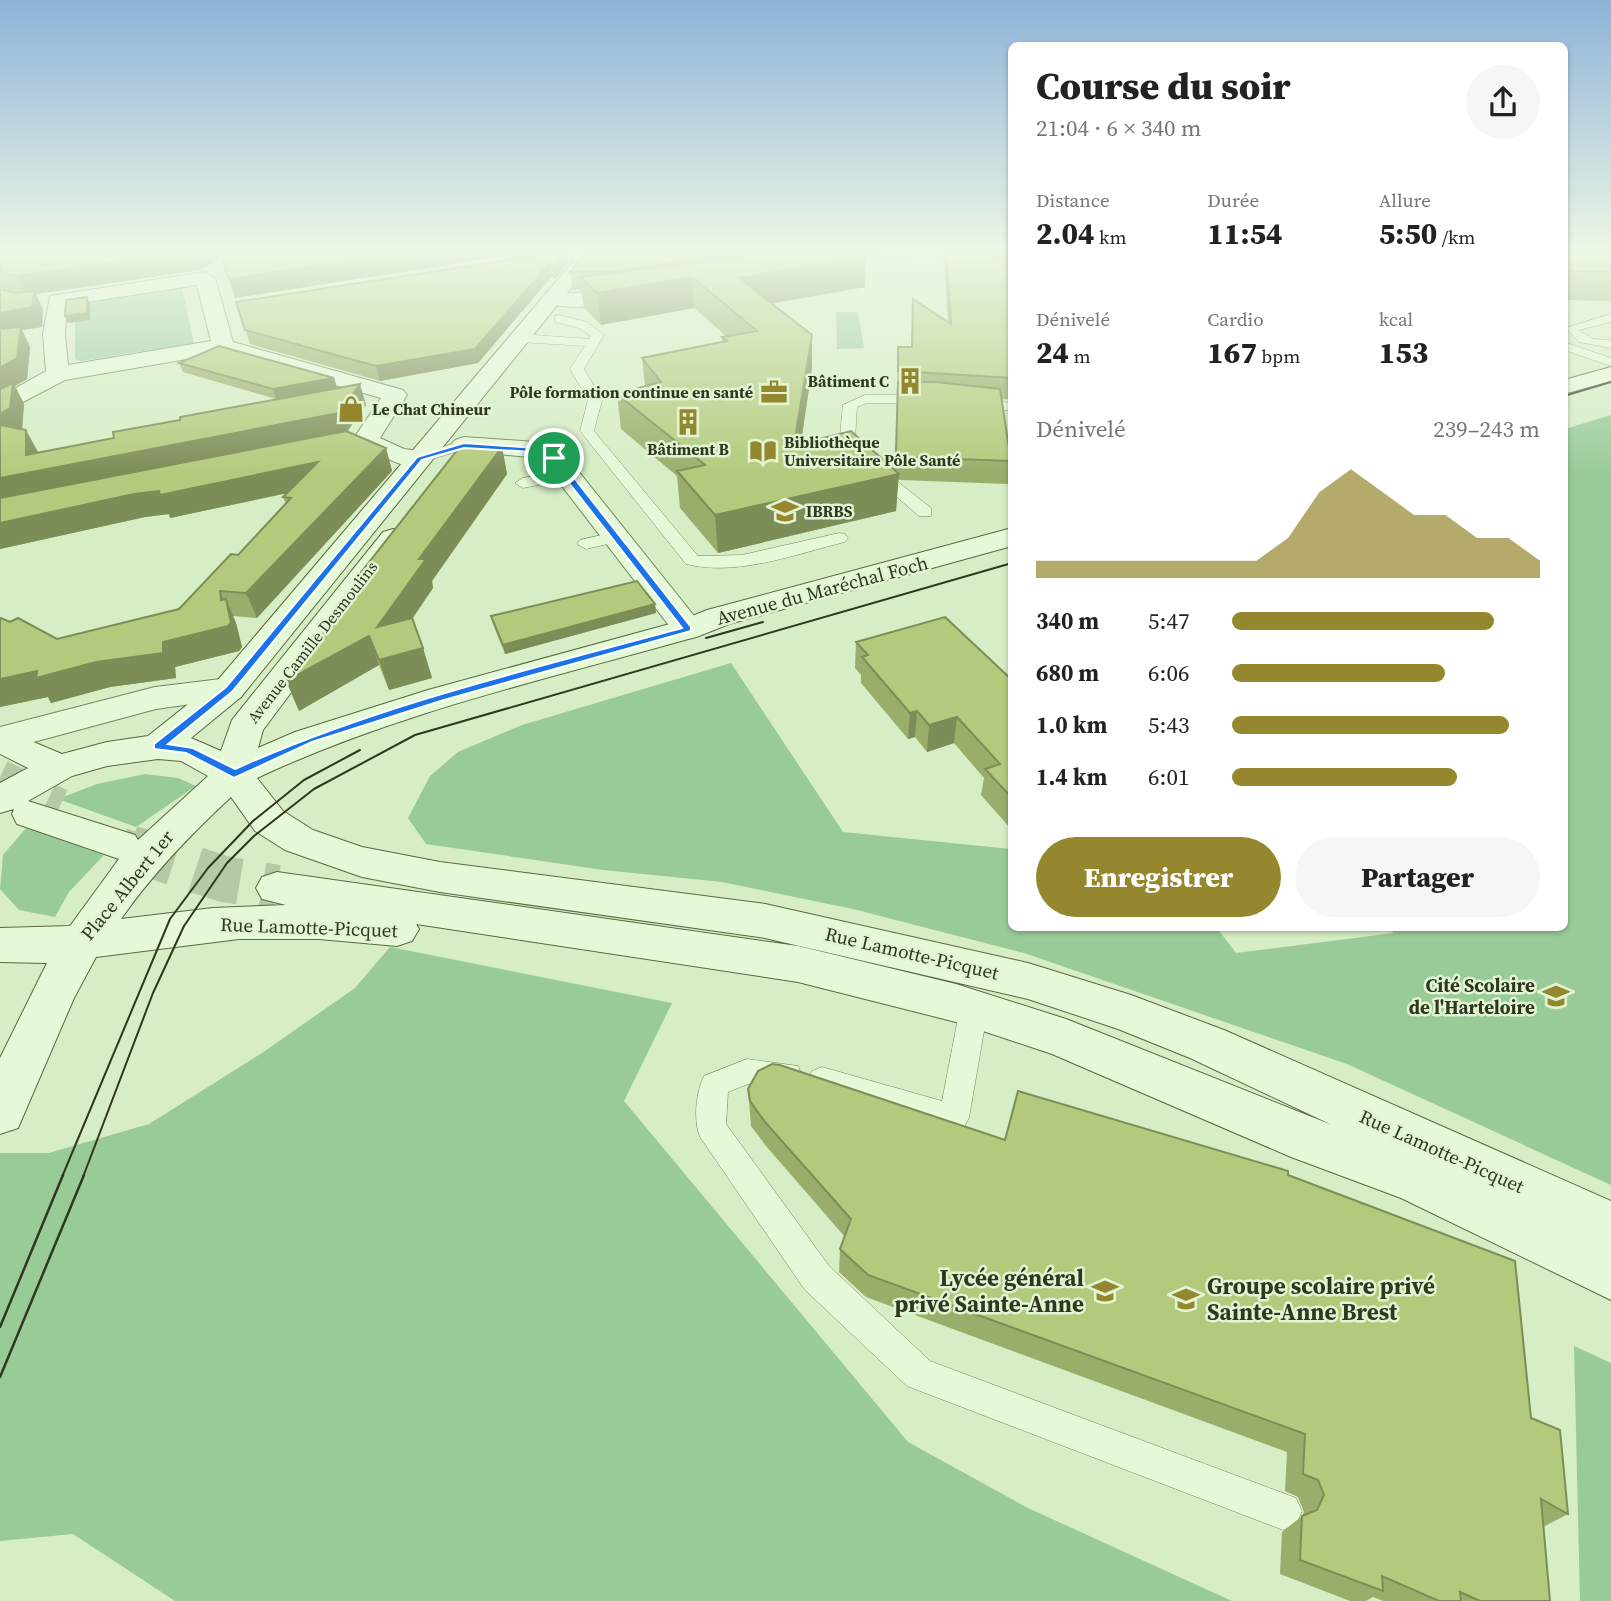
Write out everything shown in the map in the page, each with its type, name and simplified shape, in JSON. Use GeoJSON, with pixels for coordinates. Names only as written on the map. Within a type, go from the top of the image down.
{"type":"FeatureCollection","features":[{"type":"Feature","properties":{"kind":"main road"},"geometry":{"type":"LineString","coordinates":[[45,326],[45,335],[58,374]]}},
{"type":"Feature","properties":{"kind":"main road"},"geometry":{"type":"LineString","coordinates":[[223,346],[224,326]]}},
{"type":"Feature","properties":{"kind":"main road","name":"Avenue Camille Desmoulins"},"geometry":{"type":"LineString","coordinates":[[158,747],[229,689],[419,458],[544,326]]}},
{"type":"Feature","properties":{"kind":"main road","name":"Avenue Camille Desmoulins"},"geometry":{"type":"LineString","coordinates":[[439,479],[545,326]]}},
{"type":"Feature","properties":{"kind":"main road"},"geometry":{"type":"LineString","coordinates":[[0,407],[58,374],[223,346],[395,395],[365,441]]}},
{"type":"Feature","properties":{"kind":"main road"},"geometry":{"type":"LineString","coordinates":[[1568,386],[1610,372]]}},
{"type":"Feature","properties":{"kind":"main road"},"geometry":{"type":"LineString","coordinates":[[311,452],[365,441],[399,456],[419,458]]}},
{"type":"Feature","properties":{"kind":"main road"},"geometry":{"type":"LineString","coordinates":[[464,446],[536,450],[554,458],[688,629]]}},
{"type":"Feature","properties":{"kind":"main road","name":"Avenue Camille Desmoulins"},"geometry":{"type":"LineString","coordinates":[[234,774],[245,728],[406,522]]}},
{"type":"Feature","properties":{"kind":"main road","name":"Avenue du Maréchal Foch"},"geometry":{"type":"LineString","coordinates":[[234,774],[309,740],[440,698],[688,629],[718,617],[1008,538]]}},
{"type":"Feature","properties":{"kind":"main road"},"geometry":{"type":"LineString","coordinates":[[0,739],[155,698],[229,689]]}},
{"type":"Feature","properties":{"kind":"main road"},"geometry":{"type":"LineString","coordinates":[[0,739],[59,767]]}},
{"type":"Feature","properties":{"kind":"main road"},"geometry":{"type":"LineString","coordinates":[[127,840],[31,807],[59,767],[107,754],[158,747],[189,750],[234,774]]}},
{"type":"Feature","properties":{"kind":"main road","name":"Place Albert 1er"},"geometry":{"type":"LineString","coordinates":[[0,945],[81,944],[131,873],[179,822],[234,774]]}},
{"type":"Feature","properties":{"kind":"main road","name":"Rue Lamotte-Picquet"},"geometry":{"type":"LineString","coordinates":[[234,774],[269,821],[299,840],[362,862],[440,877],[806,929],[1028,981],[1131,1014],[1207,1044],[1595,1221]]}},
{"type":"Feature","properties":{"kind":"main road","name":"Rue Lamotte-Picquet"},"geometry":{"type":"LineString","coordinates":[[1595,1221],[1189,1063],[1070,1021],[920,978],[767,942],[282,880],[798,964],[972,1018],[1418,1180],[1611,1272]]}},
{"type":"Feature","properties":{"kind":"main road","name":"Rue Lamotte-Picquet"},"geometry":{"type":"LineString","coordinates":[[81,944],[218,924],[368,925],[622,958],[972,1018]]}},
{"type":"Feature","properties":{"kind":"main road"},"geometry":{"type":"LineString","coordinates":[[0,1112],[53,993],[81,944]]}},
{"type":"Feature","properties":{"kind":"lane"},"geometry":{"type":"LineString","coordinates":[[565,326],[596,339]]}},
{"type":"Feature","properties":{"kind":"lane"},"geometry":{"type":"LineString","coordinates":[[582,326],[596,339]]}},
{"type":"Feature","properties":{"kind":"lane"},"geometry":{"type":"LineString","coordinates":[[1581,326],[1572,328],[1586,341],[1611,344]]}},
{"type":"Feature","properties":{"kind":"lane"},"geometry":{"type":"LineString","coordinates":[[596,339],[577,369],[595,400],[587,431],[692,560],[702,565],[723,564],[839,538]]}},
{"type":"Feature","properties":{"kind":"lane"},"geometry":{"type":"LineString","coordinates":[[1568,357],[1582,353],[1596,344]]}},
{"type":"Feature","properties":{"kind":"lane"},"geometry":{"type":"LineString","coordinates":[[1568,348],[1582,353],[1610,372]]}},
{"type":"Feature","properties":{"kind":"lane"},"geometry":{"type":"LineString","coordinates":[[925,512],[868,465],[846,456],[850,405],[865,399],[950,400],[1008,407]]}},
{"type":"Feature","properties":{"kind":"lane"},"geometry":{"type":"LineString","coordinates":[[419,458],[464,446]]}},
{"type":"Feature","properties":{"kind":"lane"},"geometry":{"type":"LineString","coordinates":[[523,483],[567,475]]}},
{"type":"Feature","properties":{"kind":"lane"},"geometry":{"type":"LineString","coordinates":[[586,544],[615,537]]}},
{"type":"Feature","properties":{"kind":"lane"},"geometry":{"type":"LineString","coordinates":[[972,1018],[954,1118],[809,1077],[747,1071],[714,1085],[711,1127],[817,1278],[919,1374],[1283,1511]]}},
{"type":"Feature","properties":{"kind":"green space"},"geometry":{"type":"Polygon","coordinates":[[[75,326],[190,326],[194,343],[81,361],[75,359],[75,326]]]}},
{"type":"Feature","properties":{"kind":"green space"},"geometry":{"type":"Polygon","coordinates":[[[836,326],[860,326],[864,348],[837,349],[836,326]]]}},
{"type":"Feature","properties":{"kind":"green space"},"geometry":{"type":"Polygon","coordinates":[[[1611,415],[1611,1185],[1347,1064],[1024,953],[853,909],[722,882],[603,870],[426,844],[408,818],[430,776],[458,752],[522,725],[731,663],[843,832],[1008,849],[1008,931],[1219,931],[1236,953],[1394,933],[1391,931],[1568,931],[1568,428],[1611,415]]]}},
{"type":"Feature","properties":{"kind":"green space"},"geometry":{"type":"Polygon","coordinates":[[[145,774],[178,778],[196,786],[136,827],[58,799],[97,784],[145,774]]]}},
{"type":"Feature","properties":{"kind":"green space"},"geometry":{"type":"Polygon","coordinates":[[[26,828],[104,855],[69,892],[55,917],[19,910],[0,889],[3,855],[26,828]]]}},
{"type":"Feature","properties":{"kind":"green space"},"geometry":{"type":"Polygon","coordinates":[[[390,947],[672,1003],[624,1101],[908,1442],[1028,1508],[1232,1601],[175,1601],[73,1534],[0,1541],[0,1153],[49,1153],[149,1124],[262,1053],[355,988],[390,947]]]}},
{"type":"Feature","properties":{"kind":"green space"},"geometry":{"type":"Polygon","coordinates":[[[1574,1346],[1611,1363],[1611,1601],[1580,1601],[1574,1346]]]}},
{"type":"Feature","properties":{"kind":"building"},"geometry":{"type":"Polygon","coordinates":[[[244,326],[495,326],[475,349],[376,366],[245,330],[244,326]]]}},
{"type":"Feature","properties":{"kind":"building"},"geometry":{"type":"Polygon","coordinates":[[[751,326],[800,326],[812,335],[794,445],[851,431],[899,474],[715,515],[677,471],[705,465],[617,394],[661,382],[642,358],[727,341],[722,337],[757,331],[751,326]]]}},
{"type":"Feature","properties":{"kind":"building"},"geometry":{"type":"Polygon","coordinates":[[[912,326],[1008,326],[1008,378],[898,371],[898,347],[912,347],[912,326]]]}},
{"type":"Feature","properties":{"kind":"building"},"geometry":{"type":"Polygon","coordinates":[[[21,327],[17,358],[0,368],[0,329],[21,327]]]}},
{"type":"Feature","properties":{"kind":"building"},"geometry":{"type":"Polygon","coordinates":[[[219,346],[334,378],[273,389],[179,363],[219,346]]]}},
{"type":"Feature","properties":{"kind":"building"},"geometry":{"type":"Polygon","coordinates":[[[898,382],[936,382],[1000,389],[1008,441],[1008,461],[902,457],[896,452],[898,382]]]}},
{"type":"Feature","properties":{"kind":"building"},"geometry":{"type":"Polygon","coordinates":[[[13,383],[10,408],[0,414],[0,389],[13,383]]]}},
{"type":"Feature","properties":{"kind":"building"},"geometry":{"type":"Polygon","coordinates":[[[360,384],[339,413],[0,478],[0,425],[26,430],[26,455],[114,438],[113,432],[180,420],[180,417],[360,384]]]}},
{"type":"Feature","properties":{"kind":"building"},"geometry":{"type":"Polygon","coordinates":[[[346,431],[386,448],[246,593],[220,591],[221,600],[226,599],[231,623],[228,626],[163,642],[163,653],[96,662],[36,678],[37,671],[0,679],[0,618],[10,622],[18,618],[57,639],[179,609],[231,554],[238,555],[291,498],[283,497],[318,462],[160,495],[159,491],[134,494],[0,523],[0,498],[346,431]]]}},
{"type":"Feature","properties":{"kind":"building"},"geometry":{"type":"Polygon","coordinates":[[[462,444],[502,447],[419,559],[426,559],[377,627],[412,618],[423,648],[379,660],[369,636],[286,681],[369,576],[359,575],[462,444]]]}},
{"type":"Feature","properties":{"kind":"building"},"geometry":{"type":"Polygon","coordinates":[[[637,581],[655,604],[503,645],[491,616],[637,581]]]}},
{"type":"Feature","properties":{"kind":"building"},"geometry":{"type":"Polygon","coordinates":[[[945,617],[1008,676],[1008,794],[985,769],[1000,764],[957,717],[929,725],[917,711],[910,713],[862,657],[868,655],[856,642],[945,617]]]}},
{"type":"Feature","properties":{"kind":"building"},"geometry":{"type":"Polygon","coordinates":[[[772,1064],[1005,1140],[1018,1091],[1288,1171],[1288,1175],[1515,1261],[1531,1418],[1560,1430],[1568,1514],[1541,1499],[1550,1601],[1480,1601],[1460,1592],[1461,1601],[1439,1601],[1382,1576],[1383,1591],[1300,1560],[1302,1516],[1317,1510],[1324,1495],[1318,1480],[1303,1474],[1305,1434],[868,1275],[840,1249],[851,1219],[765,1122],[750,1101],[748,1089],[758,1071],[772,1064]]]}},
{"type":"Feature","properties":{"kind":"tunnel"},"geometry":{"type":"LineString","coordinates":[[0,777],[60,806]]}},
{"type":"Feature","properties":{"kind":"tunnel"},"geometry":{"type":"LineString","coordinates":[[121,845],[135,850]]}},
{"type":"Feature","properties":{"kind":"tunnel"},"geometry":{"type":"LineString","coordinates":[[130,848],[224,879],[277,888]]}},
{"type":"Feature","properties":{"kind":"tram line"},"geometry":{"type":"LineString","coordinates":[[1568,395],[1611,382]]}},
{"type":"Feature","properties":{"kind":"tram line"},"geometry":{"type":"LineString","coordinates":[[83,1177],[153,993],[184,926],[227,863],[254,836],[314,789],[415,735],[1008,564]]}},
{"type":"Feature","properties":{"kind":"tram line"},"geometry":{"type":"LineString","coordinates":[[706,638],[763,622]]}},
{"type":"Feature","properties":{"kind":"tram line"},"geometry":{"type":"LineString","coordinates":[[62,1177],[170,919],[208,868],[253,821],[304,780],[360,750]]}},
{"type":"Feature","properties":{"kind":"tram line"},"geometry":{"type":"LineString","coordinates":[[0,1327],[63,1175]]}},
{"type":"Feature","properties":{"kind":"tram line"},"geometry":{"type":"LineString","coordinates":[[0,1377],[84,1175]]}},
{"type":"Feature","properties":{"kind":"place","name":"Bâtiment C"},"geometry":{"type":"Point","coordinates":[910,381]}},
{"type":"Feature","properties":{"kind":"place","name":"Pôle formation continue en santé"},"geometry":{"type":"Point","coordinates":[774,392]}},
{"type":"Feature","properties":{"kind":"place","name":"Le Chat Chineur"},"geometry":{"type":"Point","coordinates":[351,409]}},
{"type":"Feature","properties":{"kind":"place","name":"Bâtiment B"},"geometry":{"type":"Point","coordinates":[688,422]}},
{"type":"Feature","properties":{"kind":"place","name":"Bibliothèque Universitaire Pôle Santé"},"geometry":{"type":"Point","coordinates":[763,451]}},
{"type":"Feature","properties":{"kind":"place","name":"IBRBS"},"geometry":{"type":"Point","coordinates":[785,511]}},
{"type":"Feature","properties":{"kind":"place","name":"Cité Scolaire de l'Harteloire"},"geometry":{"type":"Point","coordinates":[1556,996]}},
{"type":"Feature","properties":{"kind":"place","name":"Lycée général privé Sainte-Anne"},"geometry":{"type":"Point","coordinates":[1105,1291]}},
{"type":"Feature","properties":{"kind":"place","name":"Groupe scolaire privé Sainte-Anne Brest"},"geometry":{"type":"Point","coordinates":[1186,1299]}},
{"type":"Feature","properties":{"kind":"route"},"geometry":{"type":"LineString","coordinates":[[464,446],[536,450],[554,458],[688,629],[440,698],[309,740],[234,774],[189,750],[158,747],[229,689],[419,458],[464,446]]}}]}
